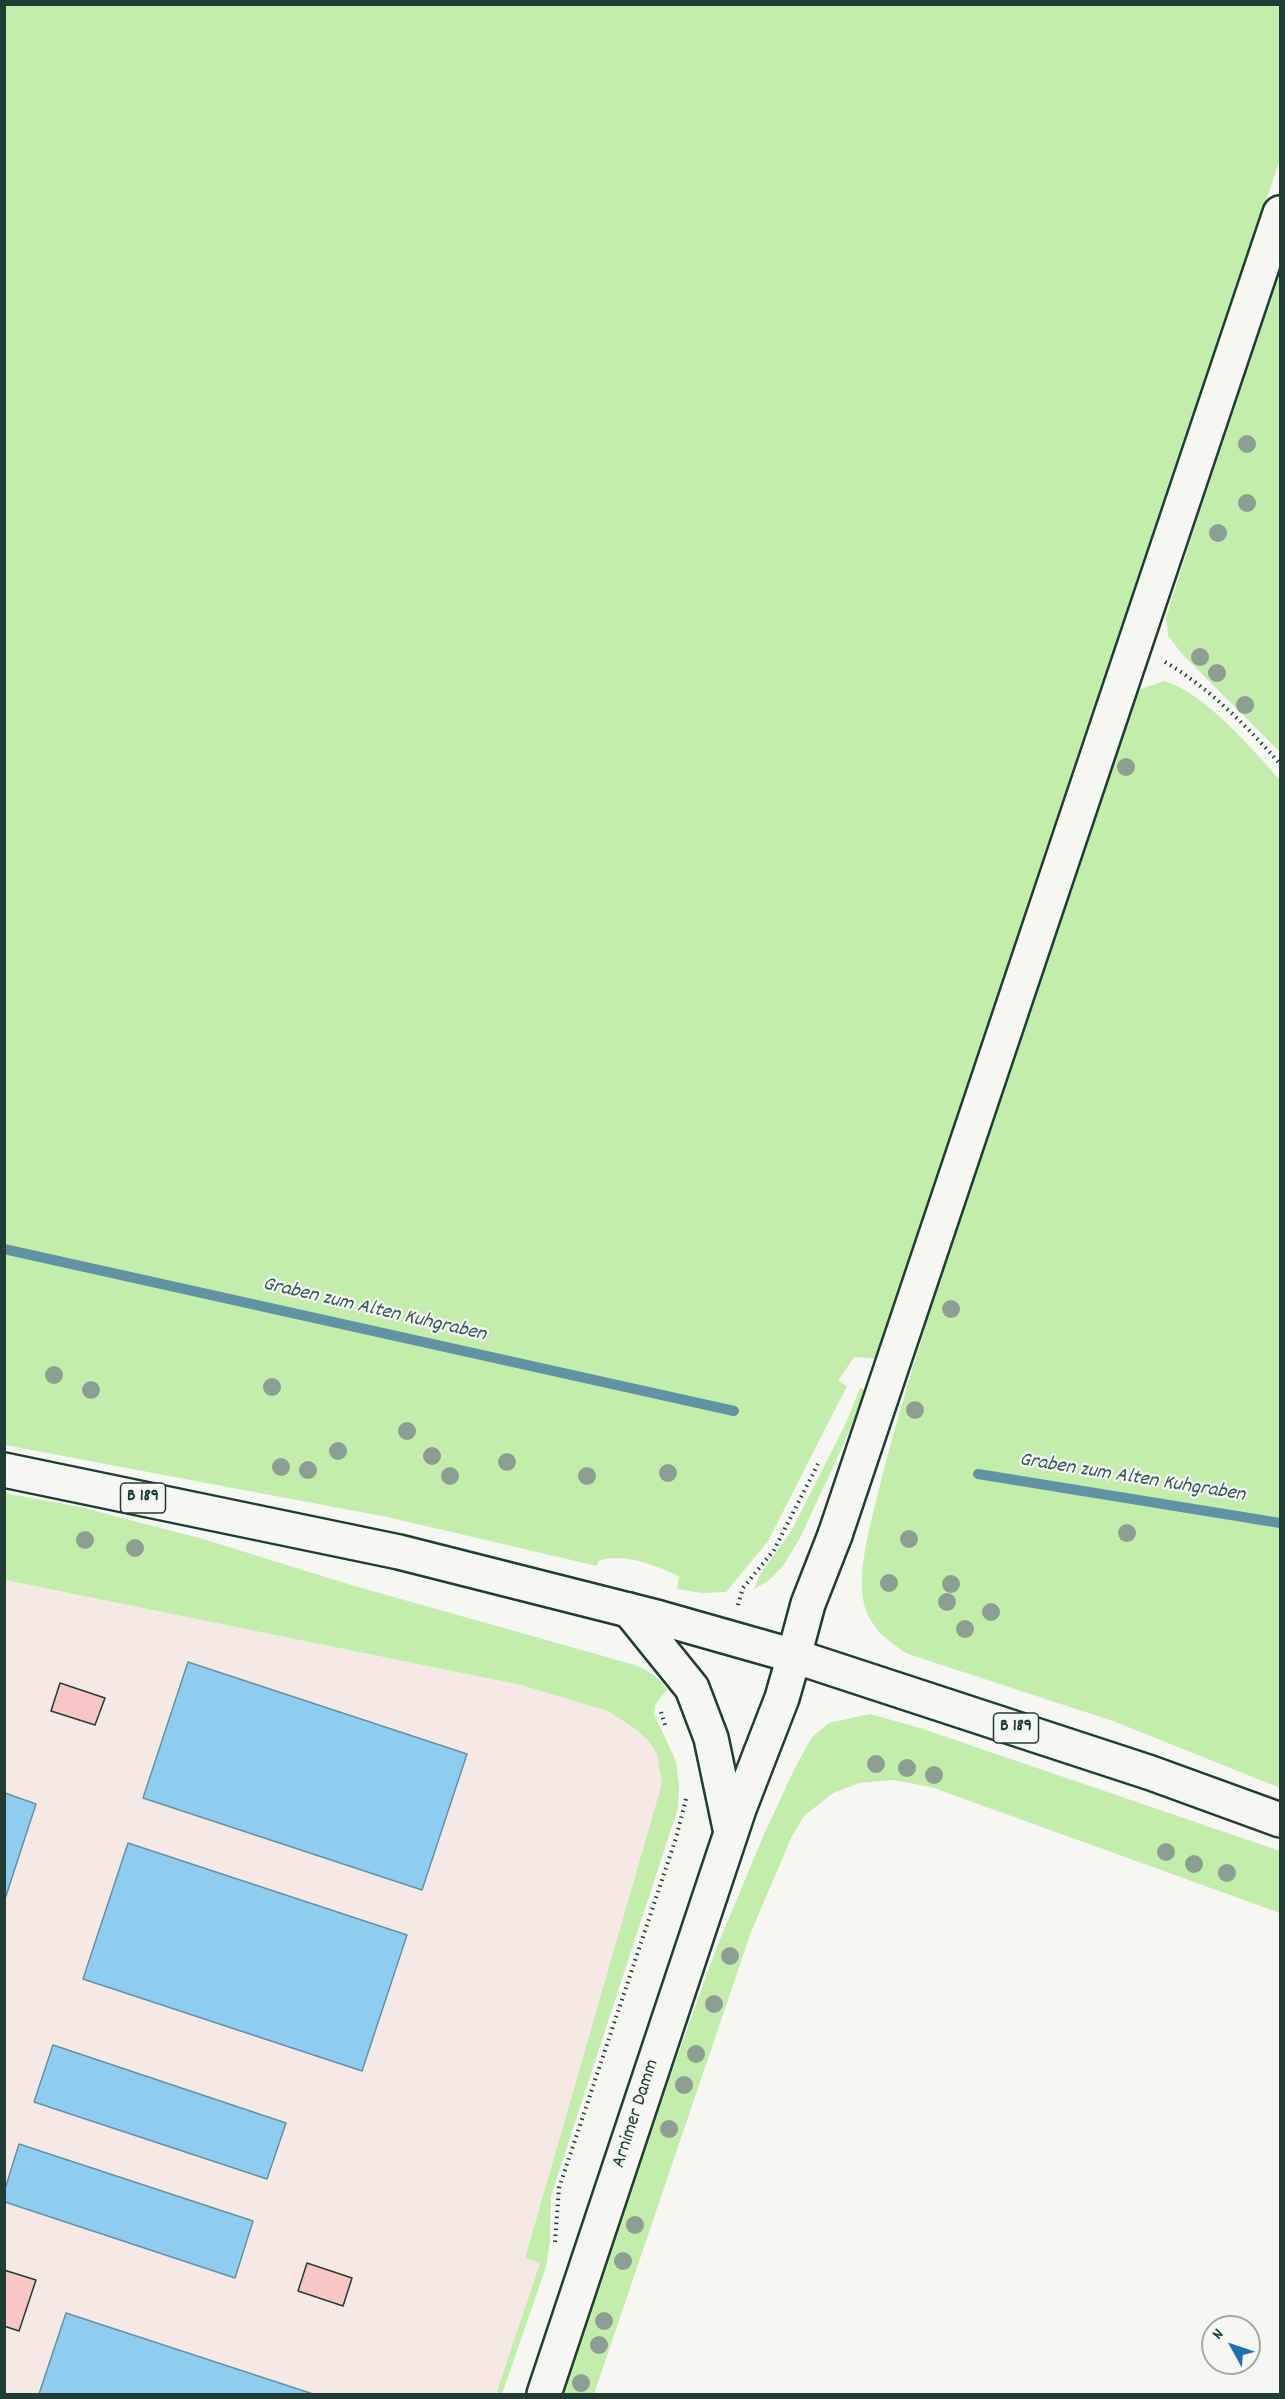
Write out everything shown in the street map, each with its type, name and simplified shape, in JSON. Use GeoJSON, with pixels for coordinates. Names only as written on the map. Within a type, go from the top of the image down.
{"type":"FeatureCollection","features":[{"type":"Feature","properties":{"kind":"main road","name":"Arnimer Damm"},"geometry":{"type":"LineString","coordinates":[[544,2394],[730,1833],[782,1698],[808,1604],[835,1535],[1281,213]]}},
{"type":"Feature","properties":{"kind":"main road","name":"B 189"},"geometry":{"type":"LineString","coordinates":[[4,1470],[399,1552],[728,1637],[794,1656],[1151,1773],[1281,1820]]}},
{"type":"Feature","properties":{"kind":"main road","name":"Arnimer Damm"},"geometry":{"type":"LineString","coordinates":[[628,1610],[692,1688],[711,1738],[730,1833]]}},
{"type":"Feature","properties":{"kind":"path"},"geometry":{"type":"LineString","coordinates":[[1133,650],[1154,656],[1186,674],[1255,735],[1281,764]]}},
{"type":"Feature","properties":{"kind":"path"},"geometry":{"type":"LineString","coordinates":[[728,1637],[743,1588],[774,1550],[822,1458]]}},
{"type":"Feature","properties":{"kind":"path"},"geometry":{"type":"LineString","coordinates":[[668,1731],[661,1716],[663,1704],[692,1688]]}},
{"type":"Feature","properties":{"kind":"path"},"geometry":{"type":"LineString","coordinates":[[554,2245],[559,2188],[676,1838],[686,1802],[686,1792]]}},
{"type":"Feature","properties":{"kind":"shaded area"},"geometry":{"type":"Polygon","coordinates":[[[4,1580],[521,1685],[608,1711],[637,1730],[649,1741],[657,1754],[662,1783],[525,2257],[540,2263],[496,2394],[5,2394],[4,1580]]]}},
{"type":"Feature","properties":{"kind":"green space"},"geometry":{"type":"Polygon","coordinates":[[[4,5],[1280,5],[1280,159],[879,1359],[854,1357],[838,1381],[847,1386],[768,1541],[726,1592],[702,1593],[677,1589],[679,1576],[650,1564],[629,1559],[598,1561],[597,1566],[387,1517],[5,1445],[4,5]]]}},
{"type":"Feature","properties":{"kind":"green space"},"geometry":{"type":"Polygon","coordinates":[[[1280,273],[1280,752],[1183,655],[1168,636],[1166,618],[1280,273]]]}},
{"type":"Feature","properties":{"kind":"green space"},"geometry":{"type":"Polygon","coordinates":[[[1164,681],[1179,687],[1211,709],[1242,738],[1280,780],[1280,1788],[1113,1721],[908,1654],[882,1635],[870,1619],[863,1599],[864,1553],[883,1472],[957,1227],[1132,703],[1141,689],[1164,681]]]}},
{"type":"Feature","properties":{"kind":"green space"},"geometry":{"type":"Polygon","coordinates":[[[860,1388],[866,1390],[800,1538],[783,1566],[768,1581],[754,1589],[761,1573],[792,1530],[845,1425],[860,1388]]]}},
{"type":"Feature","properties":{"kind":"green space"},"geometry":{"type":"Polygon","coordinates":[[[4,1493],[80,1507],[203,1539],[351,1585],[635,1665],[653,1675],[667,1689],[655,1705],[654,1714],[676,1761],[679,1785],[678,1808],[551,2196],[550,2241],[546,2267],[502,2394],[496,2394],[540,2263],[525,2258],[662,1783],[657,1754],[649,1741],[637,1730],[608,1711],[521,1685],[5,1580],[4,1493]]]}},
{"type":"Feature","properties":{"kind":"green space"},"geometry":{"type":"Polygon","coordinates":[[[870,1714],[920,1728],[1280,1851],[1280,1913],[931,1787],[893,1780],[859,1783],[833,1793],[804,1816],[792,1836],[751,1932],[594,2394],[561,2394],[647,2140],[716,1949],[765,1832],[812,1737],[829,1723],[870,1714]]]}},
{"type":"Feature","properties":{"kind":"water"},"geometry":{"type":"Polygon","coordinates":[[[188,1662],[467,1754],[422,1890],[143,1798],[188,1662]]]}},
{"type":"Feature","properties":{"kind":"water"},"geometry":{"type":"Polygon","coordinates":[[[4,1793],[36,1804],[5,1899],[4,1793]]]}},
{"type":"Feature","properties":{"kind":"water"},"geometry":{"type":"Polygon","coordinates":[[[128,1843],[407,1935],[362,2071],[83,1979],[128,1843]]]}},
{"type":"Feature","properties":{"kind":"water"},"geometry":{"type":"Polygon","coordinates":[[[53,2045],[286,2123],[267,2179],[34,2102],[53,2045]]]}},
{"type":"Feature","properties":{"kind":"water"},"geometry":{"type":"Polygon","coordinates":[[[19,2144],[253,2221],[235,2278],[5,2202],[5,2189],[19,2144]]]}},
{"type":"Feature","properties":{"kind":"water"},"geometry":{"type":"Polygon","coordinates":[[[66,2313],[313,2394],[39,2394],[66,2313]]]}},
{"type":"Feature","properties":{"kind":"building"},"geometry":{"type":"Polygon","coordinates":[[[60,1683],[105,1698],[95,1725],[51,1711],[60,1683]]]}},
{"type":"Feature","properties":{"kind":"building"},"geometry":{"type":"Polygon","coordinates":[[[307,2263],[352,2278],[343,2306],[298,2291],[307,2263]]]}},
{"type":"Feature","properties":{"kind":"building"},"geometry":{"type":"Polygon","coordinates":[[[4,2270],[36,2280],[19,2331],[4,2326],[4,2270]]]}},
{"type":"Feature","properties":{"kind":"waterway","name":"Graben zum Alten Kuhgraben"},"geometry":{"type":"LineString","coordinates":[[4,1249],[734,1411]]}},
{"type":"Feature","properties":{"kind":"waterway","name":"Graben zum Alten Kuhgraben"},"geometry":{"type":"LineString","coordinates":[[978,1474],[1280,1523]]}}]}
